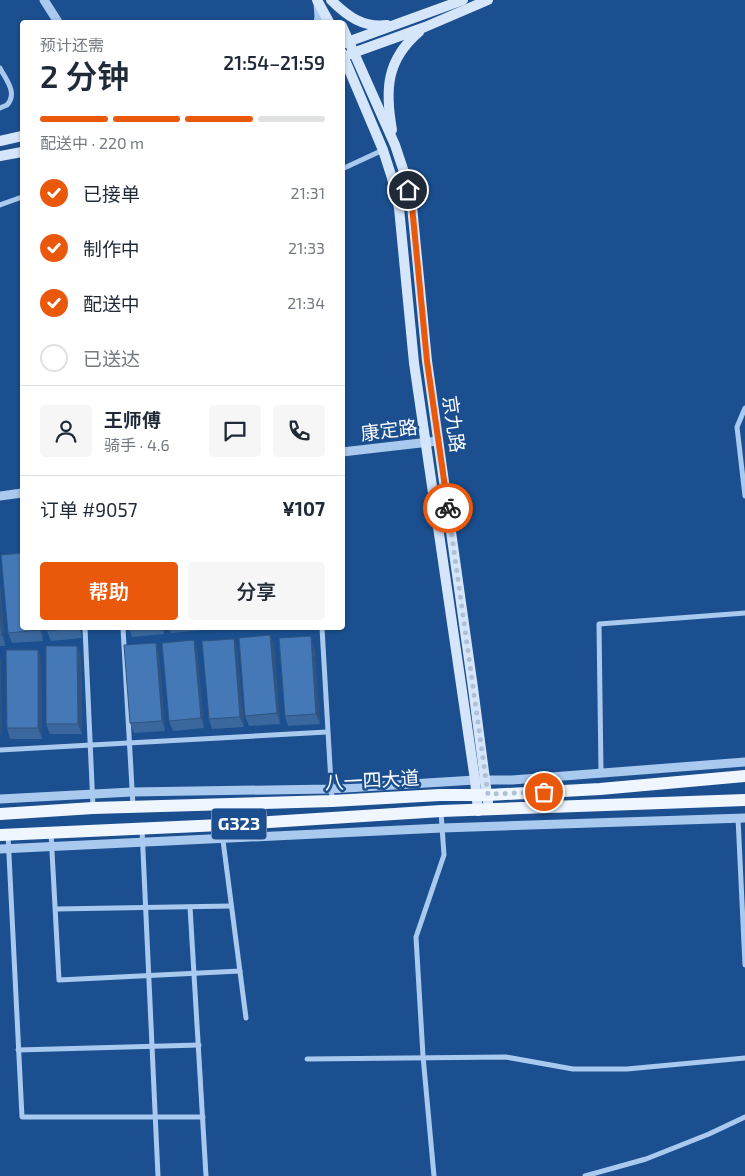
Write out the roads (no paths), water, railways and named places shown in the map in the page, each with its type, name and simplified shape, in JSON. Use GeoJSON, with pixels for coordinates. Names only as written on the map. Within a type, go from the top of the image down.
{"type":"FeatureCollection","features":[{"type":"Feature","properties":{"kind":"main road"},"geometry":{"type":"LineString","coordinates":[[317,0],[328,20]]}},
{"type":"Feature","properties":{"kind":"main road"},"geometry":{"type":"LineString","coordinates":[[330,0],[340,20]]}},
{"type":"Feature","properties":{"kind":"main road"},"geometry":{"type":"LineString","coordinates":[[330,0],[354,20],[367,24],[382,25],[403,23]]}},
{"type":"Feature","properties":{"kind":"main road"},"geometry":{"type":"LineString","coordinates":[[346,42],[463,0]]}},
{"type":"Feature","properties":{"kind":"main road","name":"京九路"},"geometry":{"type":"LineString","coordinates":[[345,54],[425,27],[488,0]]}},
{"type":"Feature","properties":{"kind":"main road"},"geometry":{"type":"LineString","coordinates":[[395,145],[389,110],[388,89],[391,70],[399,54],[410,39],[425,27]]}},
{"type":"Feature","properties":{"kind":"main road","name":"京九路"},"geometry":{"type":"LineString","coordinates":[[346,42],[355,52],[395,145],[405,175],[412,206],[427,361],[486,780],[482,795],[483,810]]}},
{"type":"Feature","properties":{"kind":"main road","name":"京九路"},"geometry":{"type":"LineString","coordinates":[[345,60],[383,150],[392,178],[398,208],[414,363],[475,780],[482,795]]}},
{"type":"Feature","properties":{"kind":"main road"},"geometry":{"type":"LineString","coordinates":[[0,141],[20,136]]}},
{"type":"Feature","properties":{"kind":"main road"},"geometry":{"type":"LineString","coordinates":[[0,156],[20,152]]}},
{"type":"Feature","properties":{"kind":"main road","name":"八一四大道"},"geometry":{"type":"LineString","coordinates":[[0,814],[331,795],[482,795],[600,789],[745,777]]}},
{"type":"Feature","properties":{"kind":"main road","name":"八一四大道"},"geometry":{"type":"LineString","coordinates":[[4,835],[221,825],[441,811],[745,800]]}},
{"type":"Feature","properties":{"kind":"street"},"geometry":{"type":"LineString","coordinates":[[44,0],[57,20]]}},
{"type":"Feature","properties":{"kind":"street"},"geometry":{"type":"LineString","coordinates":[[317,0],[318,20]]}},
{"type":"Feature","properties":{"kind":"street"},"geometry":{"type":"LineString","coordinates":[[0,68],[11,88],[12,95],[8,105],[0,108]]}},
{"type":"Feature","properties":{"kind":"street"},"geometry":{"type":"LineString","coordinates":[[345,168],[383,150]]}},
{"type":"Feature","properties":{"kind":"street"},"geometry":{"type":"LineString","coordinates":[[0,205],[20,198]]}},
{"type":"Feature","properties":{"kind":"street"},"geometry":{"type":"LineString","coordinates":[[745,408],[737,427],[745,496]]}},
{"type":"Feature","properties":{"kind":"street","name":"康定路"},"geometry":{"type":"LineString","coordinates":[[345,452],[438,441]]}},
{"type":"Feature","properties":{"kind":"street"},"geometry":{"type":"LineString","coordinates":[[0,496],[20,493]]}},
{"type":"Feature","properties":{"kind":"street"},"geometry":{"type":"LineString","coordinates":[[601,772],[599,624],[745,613]]}},
{"type":"Feature","properties":{"kind":"street"},"geometry":{"type":"LineString","coordinates":[[85,630],[92,808]]}},
{"type":"Feature","properties":{"kind":"street"},"geometry":{"type":"LineString","coordinates":[[124,630],[133,807]]}},
{"type":"Feature","properties":{"kind":"street"},"geometry":{"type":"LineString","coordinates":[[322,630],[331,795]]}},
{"type":"Feature","properties":{"kind":"street"},"geometry":{"type":"LineString","coordinates":[[0,750],[327,732]]}},
{"type":"Feature","properties":{"kind":"street"},"geometry":{"type":"LineString","coordinates":[[0,799],[132,792],[331,795],[475,780],[512,780],[745,762]]}},
{"type":"Feature","properties":{"kind":"street"},"geometry":{"type":"LineString","coordinates":[[434,1176],[423,1056],[416,937],[444,855],[441,811]]}},
{"type":"Feature","properties":{"kind":"street"},"geometry":{"type":"LineString","coordinates":[[4,849],[442,828],[742,818],[745,965]]}},
{"type":"Feature","properties":{"kind":"street"},"geometry":{"type":"LineString","coordinates":[[221,825],[246,1018]]}},
{"type":"Feature","properties":{"kind":"street"},"geometry":{"type":"LineString","coordinates":[[142,828],[158,1176]]}},
{"type":"Feature","properties":{"kind":"street"},"geometry":{"type":"LineString","coordinates":[[51,832],[59,980],[240,971]]}},
{"type":"Feature","properties":{"kind":"street"},"geometry":{"type":"LineString","coordinates":[[4,835],[22,1117],[203,1117]]}},
{"type":"Feature","properties":{"kind":"street"},"geometry":{"type":"LineString","coordinates":[[56,910],[231,906]]}},
{"type":"Feature","properties":{"kind":"street"},"geometry":{"type":"LineString","coordinates":[[190,907],[206,1176]]}},
{"type":"Feature","properties":{"kind":"street"},"geometry":{"type":"LineString","coordinates":[[18,1050],[198,1045]]}},
{"type":"Feature","properties":{"kind":"street"},"geometry":{"type":"LineString","coordinates":[[307,1058],[506,1057],[573,1069],[627,1069],[745,1058]]}},
{"type":"Feature","properties":{"kind":"street"},"geometry":{"type":"LineString","coordinates":[[585,1176],[646,1159],[709,1134],[745,1117]]}}]}
